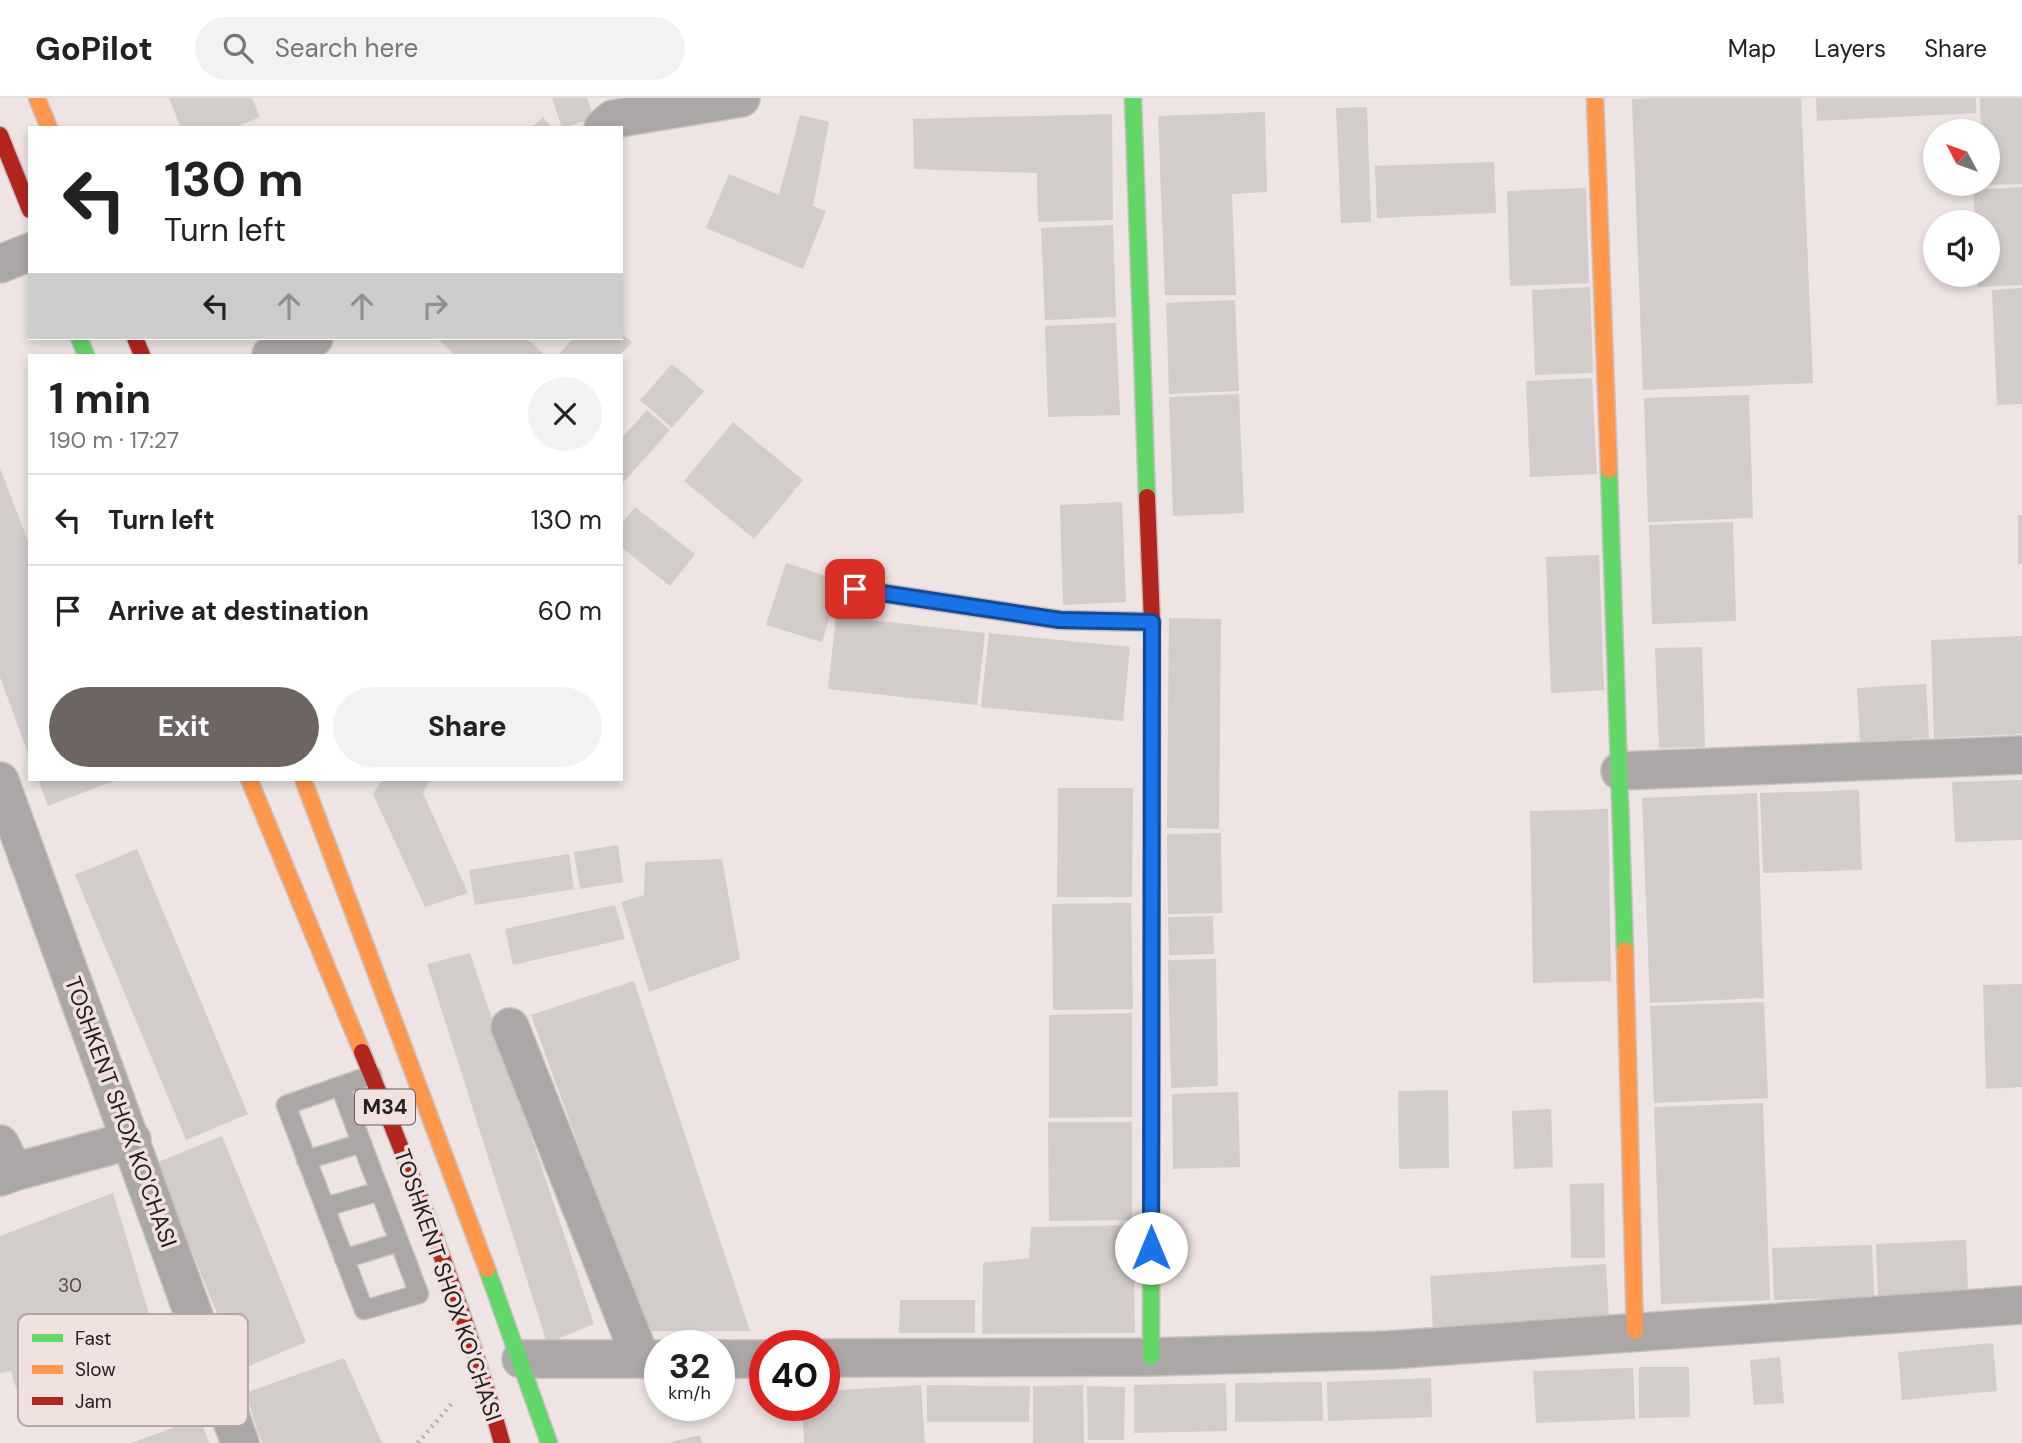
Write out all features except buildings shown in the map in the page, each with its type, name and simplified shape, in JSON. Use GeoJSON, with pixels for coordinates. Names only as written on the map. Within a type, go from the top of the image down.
{"type":"FeatureCollection","features":[{"type":"Feature","properties":{"kind":"street"},"geometry":{"type":"LineString","coordinates":[[37,98],[48,126]]}},
{"type":"Feature","properties":{"kind":"street"},"geometry":{"type":"LineString","coordinates":[[607,115],[741,98]]}},
{"type":"Feature","properties":{"kind":"street"},"geometry":{"type":"LineString","coordinates":[[1133,98],[1152,622],[1151,1357]]}},
{"type":"Feature","properties":{"kind":"street"},"geometry":{"type":"LineString","coordinates":[[1595,98],[1620,771],[1635,1331]]}},
{"type":"Feature","properties":{"kind":"street"},"geometry":{"type":"LineString","coordinates":[[0,135],[28,205]]}},
{"type":"Feature","properties":{"kind":"street"},"geometry":{"type":"LineString","coordinates":[[0,264],[28,253]]}},
{"type":"Feature","properties":{"kind":"street"},"geometry":{"type":"LineString","coordinates":[[274,354],[309,340]]}},
{"type":"Feature","properties":{"kind":"street"},"geometry":{"type":"LineString","coordinates":[[1620,771],[2022,755]]}},
{"type":"Feature","properties":{"kind":"street","name":"TOSHKENT SHOX KO'CHASI"},"geometry":{"type":"LineString","coordinates":[[0,781],[194,1314]]}},
{"type":"Feature","properties":{"kind":"street","name":"TOSHKENT SHOX KO'CHASI"},"geometry":{"type":"LineString","coordinates":[[250,781],[372,1075],[481,1367],[502,1443]]}},
{"type":"Feature","properties":{"kind":"street","name":"TOSHKENT SHOX KO'CHASI"},"geometry":{"type":"LineString","coordinates":[[304,781],[521,1359],[549,1443]]}},
{"type":"Feature","properties":{"kind":"street"},"geometry":{"type":"LineString","coordinates":[[510,1027],[644,1345]]}},
{"type":"Feature","properties":{"kind":"street"},"geometry":{"type":"LineString","coordinates":[[5,1165],[132,1140]]}},
{"type":"Feature","properties":{"kind":"street"},"geometry":{"type":"LineString","coordinates":[[840,1359],[1151,1357],[1389,1350],[2022,1306]]}},
{"type":"Feature","properties":{"kind":"street"},"geometry":{"type":"LineString","coordinates":[[521,1359],[644,1359]]}},
{"type":"Feature","properties":{"kind":"street","name":"TOSHKENT SHOX KO'CHASI"},"geometry":{"type":"LineString","coordinates":[[234,1426],[240,1443]]}},
{"type":"Feature","properties":{"kind":"lane"},"geometry":{"type":"LineString","coordinates":[[855,589],[1060,620],[1152,622]]}},
{"type":"Feature","properties":{"kind":"lane"},"geometry":{"type":"LineString","coordinates":[[340,1086],[419,1294],[364,1310],[286,1105],[340,1086],[372,1075]]}},
{"type":"Feature","properties":{"kind":"lane"},"geometry":{"type":"LineString","coordinates":[[306,1160],[362,1143]]}},
{"type":"Feature","properties":{"kind":"lane"},"geometry":{"type":"LineString","coordinates":[[325,1207],[380,1191]]}},
{"type":"Feature","properties":{"kind":"lane"},"geometry":{"type":"LineString","coordinates":[[344,1259],[399,1242]]}},
{"type":"Feature","properties":{"kind":"path"},"geometry":{"type":"LineString","coordinates":[[418,1443],[481,1367]]}},
{"type":"Feature","properties":{"kind":"traffic: fast"},"geometry":{"type":"LineString","coordinates":[[1133,98],[1147,497]]}},
{"type":"Feature","properties":{"kind":"traffic: fast"},"geometry":{"type":"LineString","coordinates":[[80,340],[86,354]]}},
{"type":"Feature","properties":{"kind":"traffic: fast"},"geometry":{"type":"LineString","coordinates":[[1609,470],[1625,950]]}},
{"type":"Feature","properties":{"kind":"traffic: fast"},"geometry":{"type":"LineString","coordinates":[[1151,1357],[1152,838]]}},
{"type":"Feature","properties":{"kind":"traffic: fast"},"geometry":{"type":"LineString","coordinates":[[487,1269],[549,1443]]}},
{"type":"Feature","properties":{"kind":"traffic: slow"},"geometry":{"type":"LineString","coordinates":[[37,98],[48,126]]}},
{"type":"Feature","properties":{"kind":"traffic: slow"},"geometry":{"type":"LineString","coordinates":[[1595,98],[1609,470]]}},
{"type":"Feature","properties":{"kind":"traffic: slow"},"geometry":{"type":"LineString","coordinates":[[250,781],[362,1052]]}},
{"type":"Feature","properties":{"kind":"traffic: slow"},"geometry":{"type":"LineString","coordinates":[[304,781],[487,1269]]}},
{"type":"Feature","properties":{"kind":"traffic: slow"},"geometry":{"type":"LineString","coordinates":[[1625,950],[1635,1331]]}},
{"type":"Feature","properties":{"kind":"traffic: jam"},"geometry":{"type":"LineString","coordinates":[[0,135],[28,205]]}},
{"type":"Feature","properties":{"kind":"traffic: jam"},"geometry":{"type":"LineString","coordinates":[[136,340],[142,354]]}},
{"type":"Feature","properties":{"kind":"traffic: jam"},"geometry":{"type":"LineString","coordinates":[[1147,497],[1152,622],[1152,838]]}},
{"type":"Feature","properties":{"kind":"traffic: jam"},"geometry":{"type":"LineString","coordinates":[[362,1052],[438,1245],[502,1443]]}},
{"type":"Feature","properties":{"kind":"route"},"geometry":{"type":"LineString","coordinates":[[855,589],[1060,620],[1152,622],[1151,1248]]}}]}
